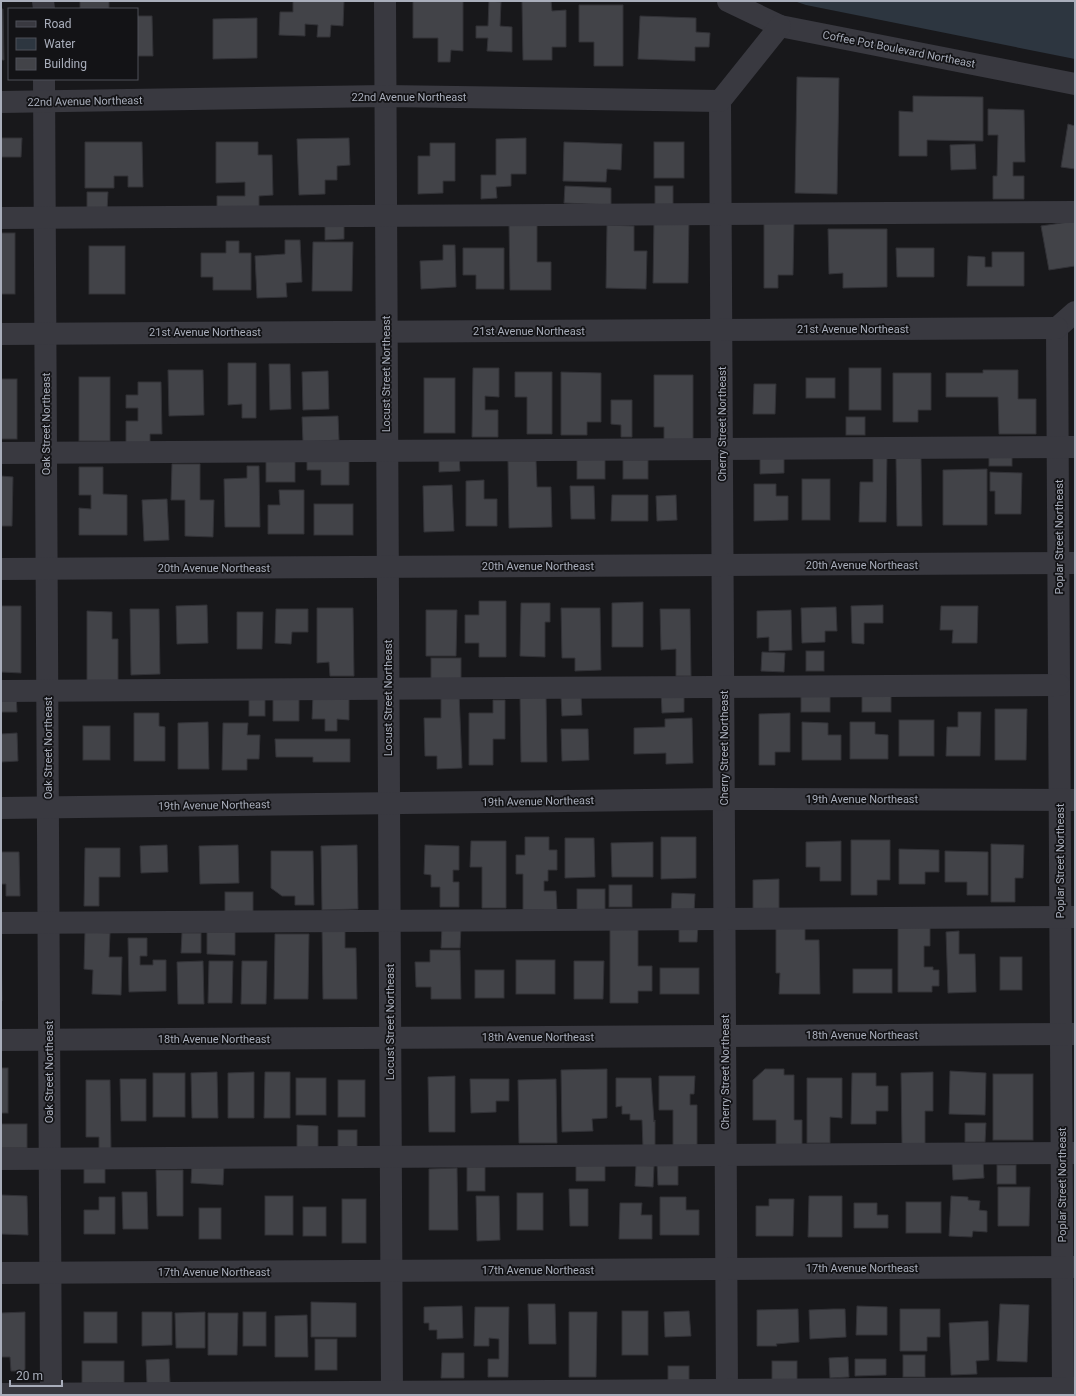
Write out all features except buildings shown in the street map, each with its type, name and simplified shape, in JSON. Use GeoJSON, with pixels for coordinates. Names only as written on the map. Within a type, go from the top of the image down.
{"type":"FeatureCollection","features":[{"type":"Feature","properties":{"kind":"street","name":"Locust Street Northeast"},"geometry":{"type":"LineString","coordinates":[[385,1],[392,1393]]}},
{"type":"Feature","properties":{"kind":"street","name":"Coffee Pot Boulevard Northeast"},"geometry":{"type":"LineString","coordinates":[[728,1],[780,26],[1075,84]]}},
{"type":"Feature","properties":{"kind":"street"},"geometry":{"type":"LineString","coordinates":[[720,101],[780,26]]}},
{"type":"Feature","properties":{"kind":"street","name":"Oak Street Northeast"},"geometry":{"type":"LineString","coordinates":[[44,80],[51,1394]]}},
{"type":"Feature","properties":{"kind":"street","name":"22nd Avenue Northeast"},"geometry":{"type":"LineString","coordinates":[[1,102],[385,96],[720,101]]}},
{"type":"Feature","properties":{"kind":"street","name":"Cherry Street Northeast"},"geometry":{"type":"LineString","coordinates":[[720,101],[727,1392]]}},
{"type":"Feature","properties":{"kind":"street"},"geometry":{"type":"LineString","coordinates":[[1,218],[1075,212]]}},
{"type":"Feature","properties":{"kind":"street"},"geometry":{"type":"LineString","coordinates":[[1057,328],[1075,312]]}},
{"type":"Feature","properties":{"kind":"street","name":"21st Avenue Northeast"},"geometry":{"type":"LineString","coordinates":[[1,334],[1057,328]]}},
{"type":"Feature","properties":{"kind":"street","name":"Poplar Street Northeast"},"geometry":{"type":"LineString","coordinates":[[1057,328],[1067,447],[1067,563],[1059,685],[1067,800],[1069,1267],[1067,1390]]}},
{"type":"Feature","properties":{"kind":"street"},"geometry":{"type":"LineString","coordinates":[[1,453],[1067,447]]}},
{"type":"Feature","properties":{"kind":"street","name":"20th Avenue Northeast"},"geometry":{"type":"LineString","coordinates":[[1,569],[1067,563]]}},
{"type":"Feature","properties":{"kind":"street"},"geometry":{"type":"LineString","coordinates":[[1,691],[1059,685]]}},
{"type":"Feature","properties":{"kind":"street","name":"19th Avenue Northeast"},"geometry":{"type":"LineString","coordinates":[[1,808],[724,798],[1067,800]]}},
{"type":"Feature","properties":{"kind":"street"},"geometry":{"type":"LineString","coordinates":[[1,923],[1068,917]]}},
{"type":"Feature","properties":{"kind":"street","name":"18th Avenue Northeast"},"geometry":{"type":"LineString","coordinates":[[1,1040],[1068,1034]]}},
{"type":"Feature","properties":{"kind":"street"},"geometry":{"type":"LineString","coordinates":[[1,1159],[1068,1153]]}},
{"type":"Feature","properties":{"kind":"street","name":"17th Avenue Northeast"},"geometry":{"type":"LineString","coordinates":[[1,1273],[1069,1267]]}},
{"type":"Feature","properties":{"kind":"street"},"geometry":{"type":"LineString","coordinates":[[1,1394],[1067,1390]]}},
{"type":"Feature","properties":{"kind":"water"},"geometry":{"type":"Polygon","coordinates":[[[794,1],[1075,1],[1075,59],[806,5],[794,1]]]}}]}
